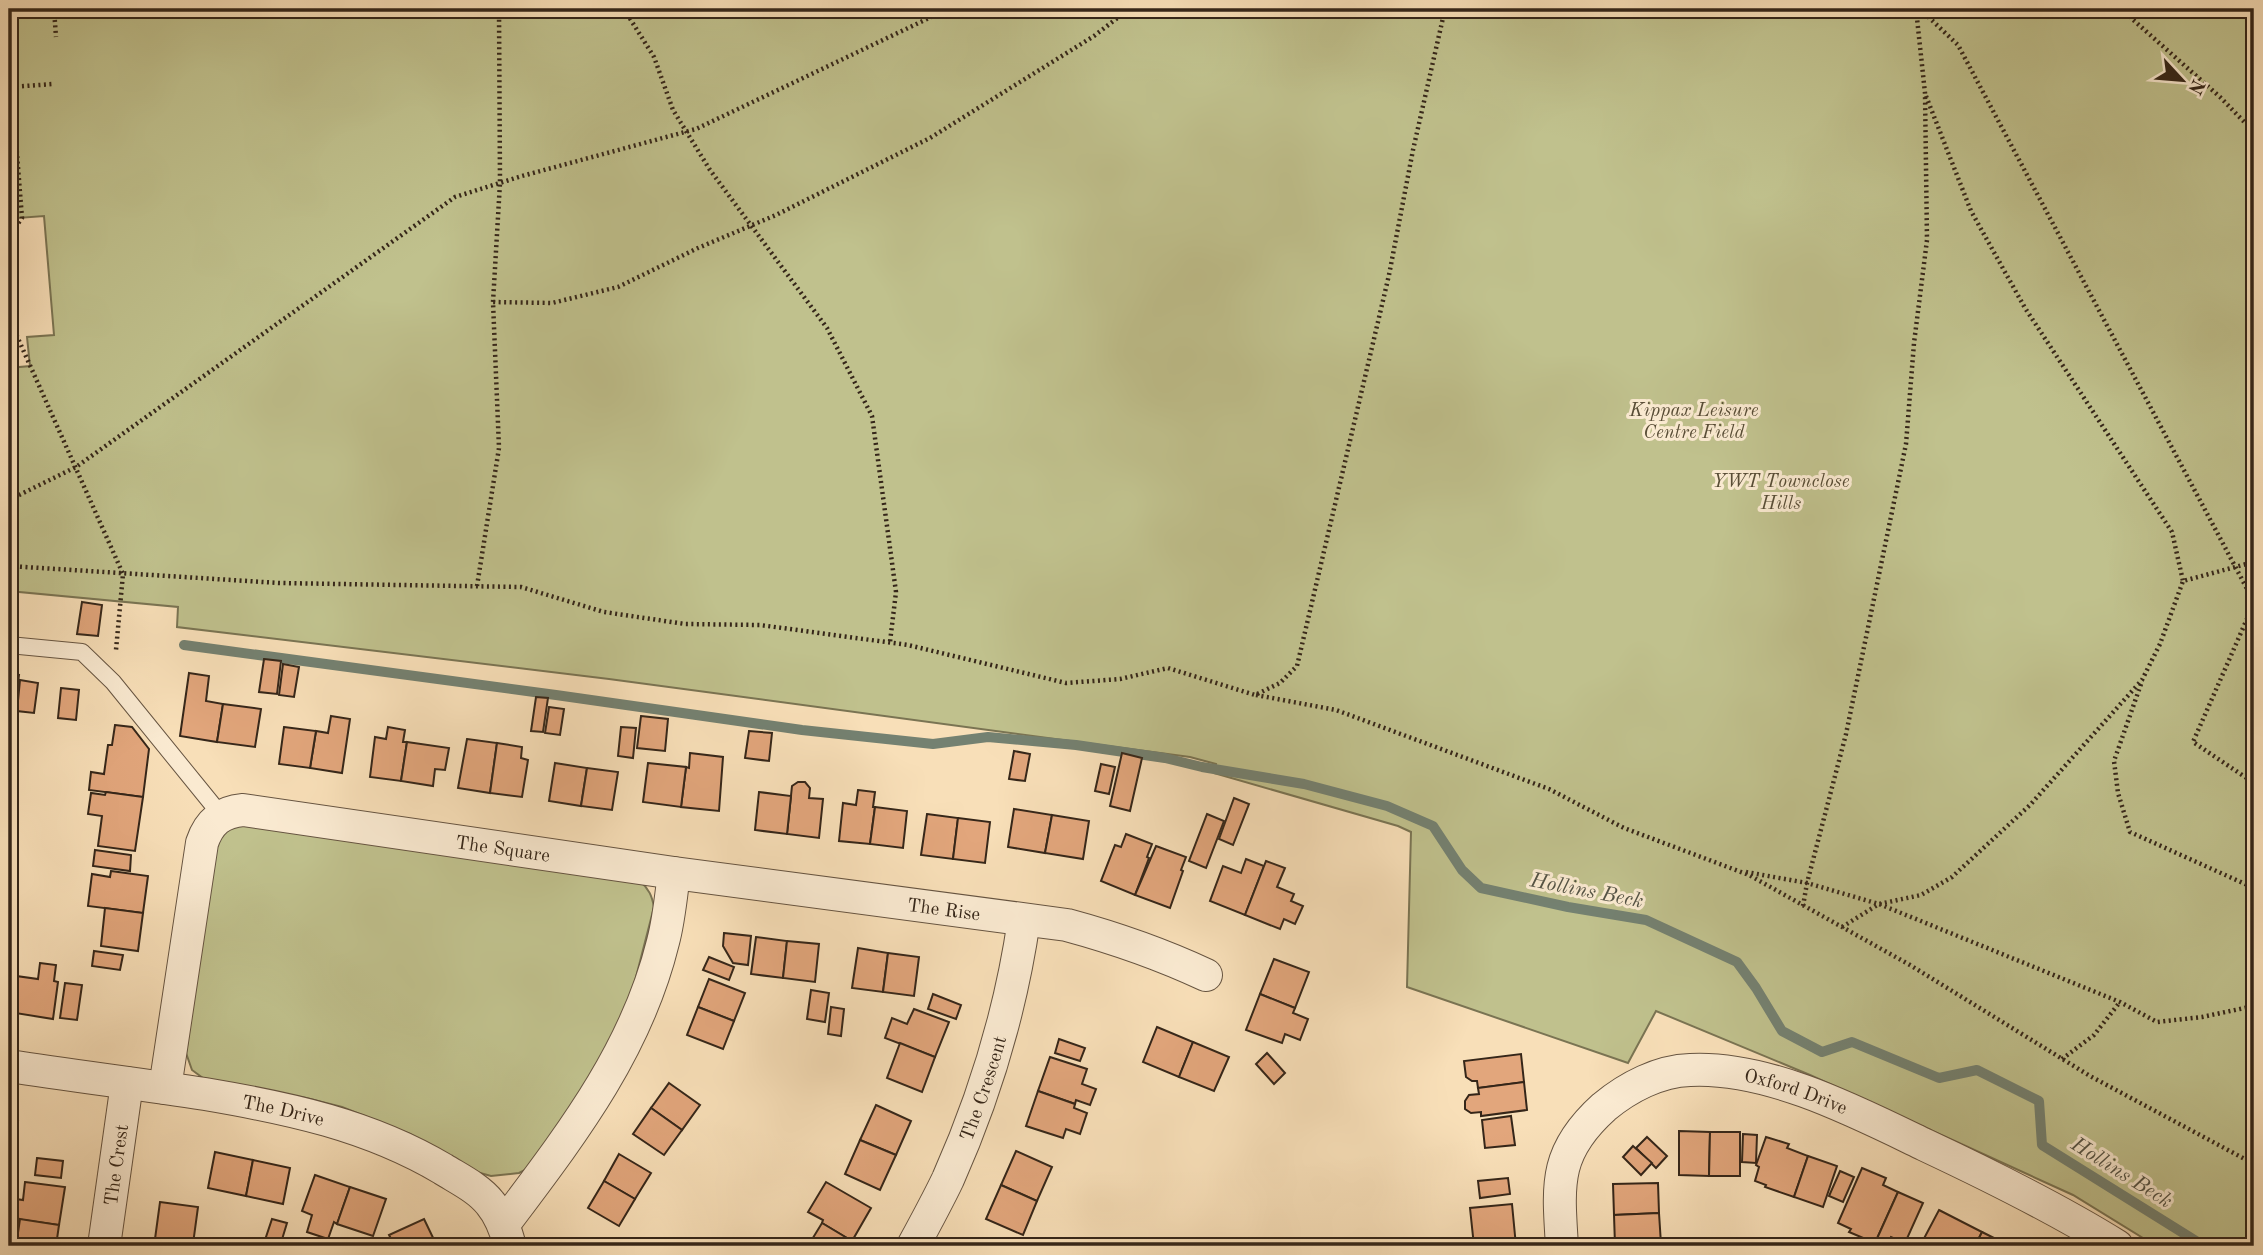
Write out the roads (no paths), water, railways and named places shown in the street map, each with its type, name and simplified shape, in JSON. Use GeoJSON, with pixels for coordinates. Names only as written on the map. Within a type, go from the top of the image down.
{"type":"FeatureCollection","features":[{"type":"Feature","properties":{"kind":"street","name":"The Square"},"geometry":{"type":"LineString","coordinates":[[221,815],[243,810],[674,873]]}},
{"type":"Feature","properties":{"kind":"street"},"geometry":{"type":"LineString","coordinates":[[165,1088],[202,843],[212,822],[221,815]]}},
{"type":"Feature","properties":{"kind":"street"},"geometry":{"type":"LineString","coordinates":[[507,1235],[610,1073],[631,1031],[664,941],[674,873]]}},
{"type":"Feature","properties":{"kind":"street","name":"The Rise"},"geometry":{"type":"LineString","coordinates":[[674,873],[1067,925],[1161,954],[1206,975]]}},
{"type":"Feature","properties":{"kind":"street","name":"The Crescent"},"geometry":{"type":"LineString","coordinates":[[913,1246],[947,1181],[975,1114],[998,1043],[1016,972],[1024,920]]}},
{"type":"Feature","properties":{"kind":"street","name":"The Drive"},"geometry":{"type":"LineString","coordinates":[[9,1066],[165,1088],[303,1112],[347,1125],[432,1162],[471,1186],[490,1202],[507,1235]]}},
{"type":"Feature","properties":{"kind":"street","name":"Oxford Drive"},"geometry":{"type":"LineString","coordinates":[[1562,1246],[1558,1190],[1562,1170],[1581,1132],[1613,1100],[1632,1087],[1660,1076],[1689,1070],[1719,1071],[1765,1079],[1859,1113],[1998,1179],[2117,1246]]}},
{"type":"Feature","properties":{"kind":"street","name":"The Crest"},"geometry":{"type":"LineString","coordinates":[[104,1246],[127,1083]]}},
{"type":"Feature","properties":{"kind":"lane"},"geometry":{"type":"LineString","coordinates":[[9,645],[82,652],[113,682],[221,815]]}},
{"type":"Feature","properties":{"kind":"waterway","name":"Hollins Beck"},"geometry":{"type":"LineString","coordinates":[[184,645],[802,730],[933,744],[988,737],[1076,745],[1165,758],[1304,784],[1387,806],[1433,826],[1462,870],[1481,888],[1646,920],[1737,962],[1782,1031],[1822,1052],[1852,1042],[1939,1078],[1977,1070],[2039,1101],[2042,1145],[2204,1246]]}},
{"type":"Feature","properties":{"kind":"park label","name":"Kippax Leisure Centre Field"},"geometry":{"type":"Point","coordinates":[1694,420]}},
{"type":"Feature","properties":{"kind":"park label","name":"YWT Townclose Hills"},"geometry":{"type":"Point","coordinates":[1781,491]}}]}
